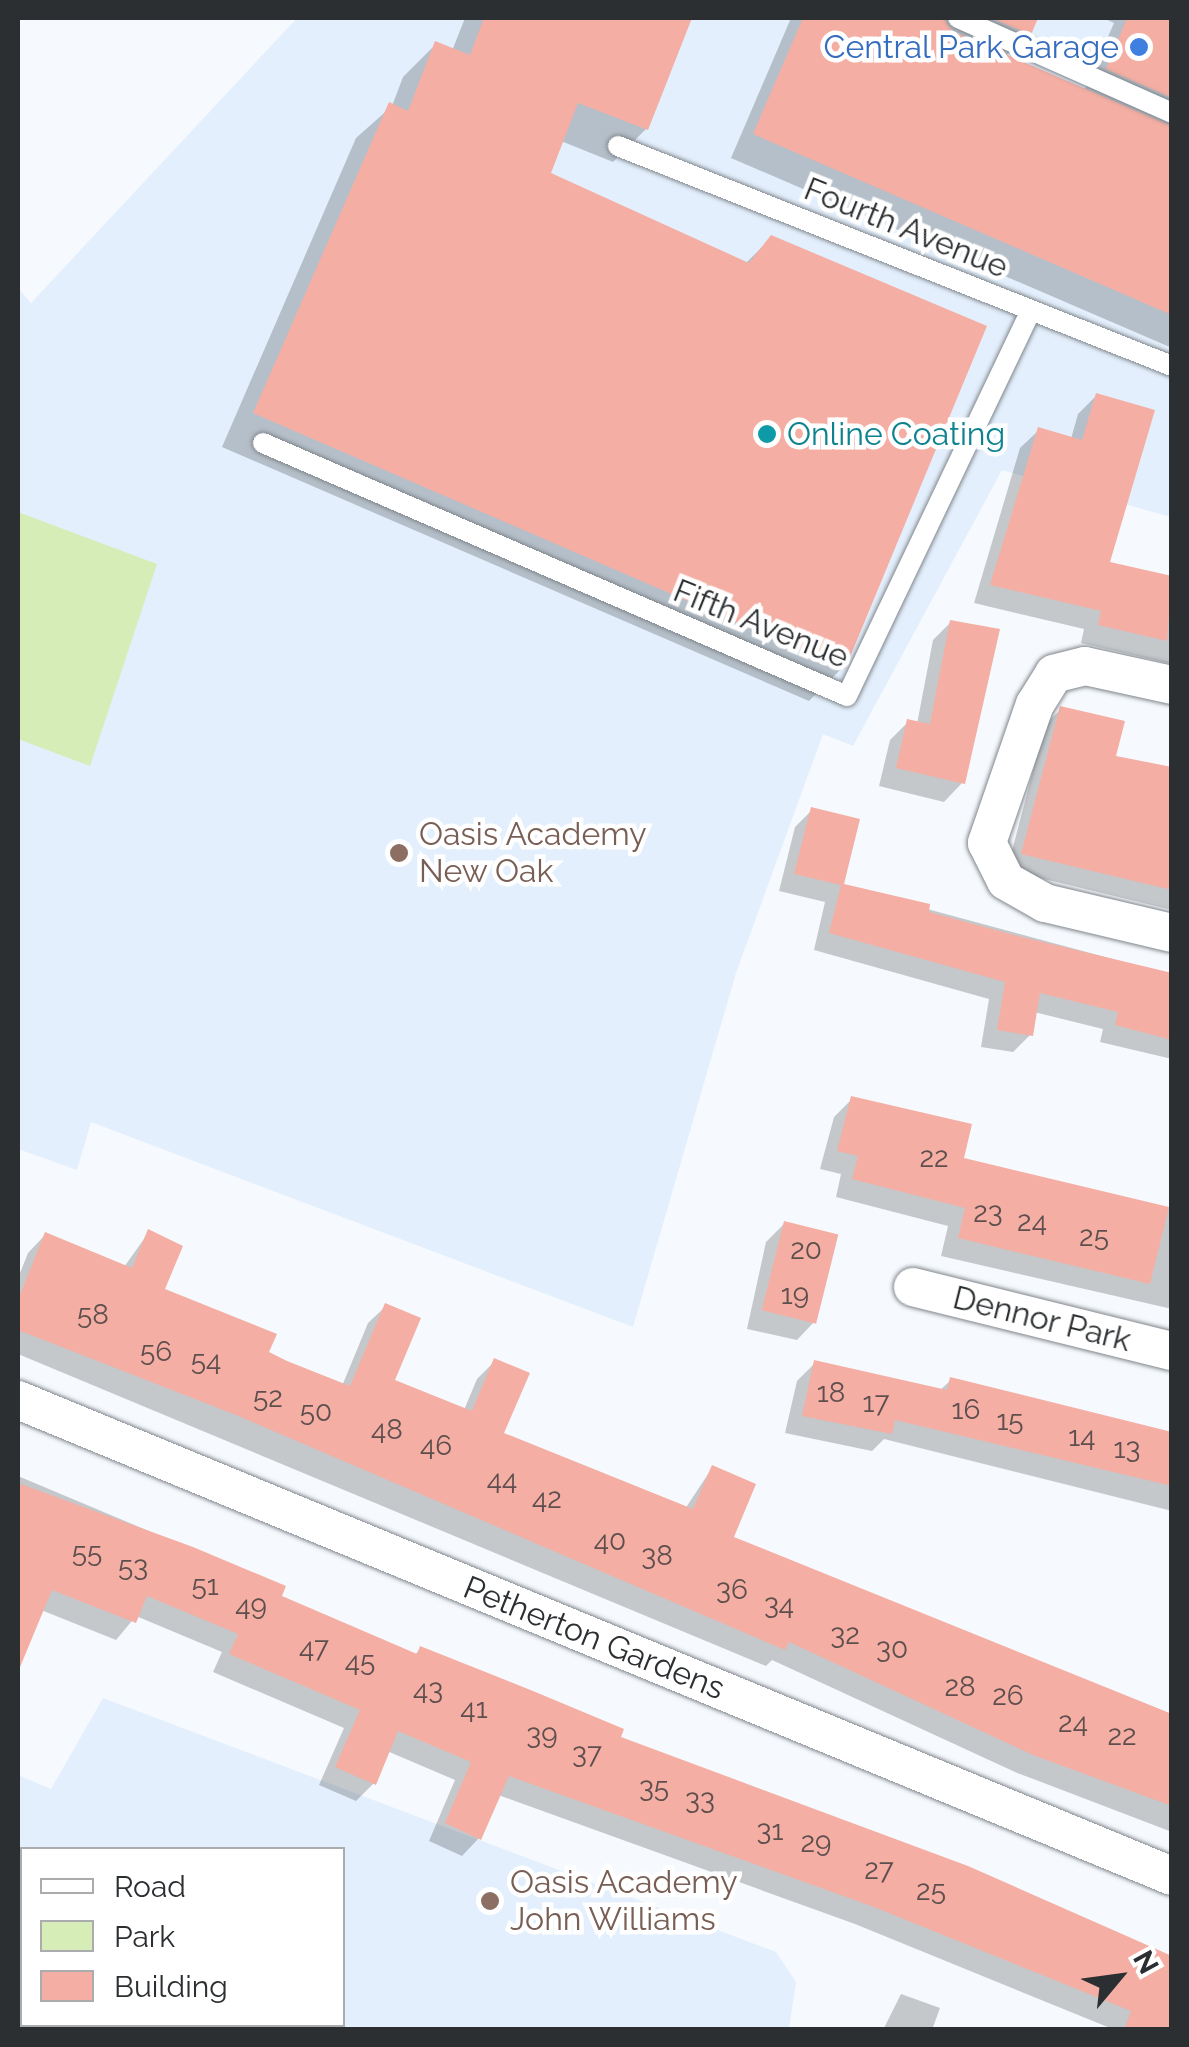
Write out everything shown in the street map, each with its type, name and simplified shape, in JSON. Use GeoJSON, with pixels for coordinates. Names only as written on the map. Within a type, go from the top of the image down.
{"type":"FeatureCollection","features":[{"type":"Feature","properties":{"kind":"street"},"geometry":{"type":"LineString","coordinates":[[1172,685],[1085,666],[1054,674],[1034,704],[987,844],[1006,881],[1046,904],[1172,933]]}},
{"type":"Feature","properties":{"kind":"street","name":"Dennor Park"},"geometry":{"type":"LineString","coordinates":[[913,1287],[1172,1351]]}},
{"type":"Feature","properties":{"kind":"street","name":"Petherton Gardens"},"geometry":{"type":"LineString","coordinates":[[18,1400],[1172,1876]]}},
{"type":"Feature","properties":{"kind":"lane"},"geometry":{"type":"LineString","coordinates":[[958,18],[1172,114]]}},
{"type":"Feature","properties":{"kind":"lane","name":"Fourth Avenue"},"geometry":{"type":"LineString","coordinates":[[618,146],[1172,366]]}},
{"type":"Feature","properties":{"kind":"lane","name":"Fifth Avenue"},"geometry":{"type":"LineString","coordinates":[[262,444],[847,696],[1031,311]]}},
{"type":"Feature","properties":{"kind":"shaded area"},"geometry":{"type":"Polygon","coordinates":[[[297,18],[1171,18],[1171,517],[1002,470],[853,746],[823,734],[736,973],[633,1327],[91,1122],[77,1170],[18,1149],[18,288],[31,303],[297,18]]]}},
{"type":"Feature","properties":{"kind":"shaded area","name":"Oasis Academy John Williams"},"geometry":{"type":"Polygon","coordinates":[[[103,1698],[776,1952],[796,1982],[789,2029],[18,2029],[18,1775],[51,1789],[103,1698]]]}},
{"type":"Feature","properties":{"kind":"green space"},"geometry":{"type":"Polygon","coordinates":[[[18,512],[157,564],[90,766],[18,739],[18,512]]]}},
{"type":"Feature","properties":{"kind":"building"},"geometry":{"type":"Polygon","coordinates":[[[484,18],[692,18],[648,130],[578,103],[551,173],[749,263],[771,235],[987,326],[845,669],[253,413],[389,102],[408,111],[435,41],[470,55],[484,18]]]}},
{"type":"Feature","properties":{"kind":"building"},"geometry":{"type":"Polygon","coordinates":[[[803,18],[944,18],[952,31],[1172,126],[1172,315],[753,134],[803,18]]]}},
{"type":"Feature","properties":{"kind":"building"},"geometry":{"type":"Polygon","coordinates":[[[991,18],[1038,18],[1031,35],[991,18]]]}},
{"type":"Feature","properties":{"kind":"building","name":"Central Park Garage"},"geometry":{"type":"Polygon","coordinates":[[[1127,18],[1172,18],[1172,98],[1106,69],[1127,18]]]}},
{"type":"Feature","properties":{"kind":"building"},"geometry":{"type":"Polygon","coordinates":[[[1096,393],[1155,410],[1110,562],[1172,576],[1167,641],[1098,625],[1101,611],[990,585],[1038,427],[1082,440],[1096,393]]]}},
{"type":"Feature","properties":{"kind":"building"},"geometry":{"type":"Polygon","coordinates":[[[950,620],[1000,629],[965,784],[896,768],[907,719],[930,724],[950,620]]]}},
{"type":"Feature","properties":{"kind":"building"},"geometry":{"type":"Polygon","coordinates":[[[1060,706],[1125,721],[1116,756],[1172,767],[1172,890],[1021,854],[1060,706]]]}},
{"type":"Feature","properties":{"kind":"building"},"geometry":{"type":"Polygon","coordinates":[[[811,807],[860,819],[844,884],[930,904],[929,912],[1172,973],[1172,1040],[1115,1025],[1118,1012],[1040,993],[1033,1036],[997,1030],[1005,982],[829,933],[841,885],[794,874],[811,807]]]}},
{"type":"Feature","properties":{"kind":"building"},"geometry":{"type":"Polygon","coordinates":[[[851,1096],[972,1124],[964,1158],[1169,1207],[1150,1284],[958,1238],[965,1208],[852,1179],[858,1156],[837,1151],[851,1096]]]}},
{"type":"Feature","properties":{"kind":"building"},"geometry":{"type":"Polygon","coordinates":[[[784,1221],[838,1235],[816,1324],[762,1310],[784,1221]]]}},
{"type":"Feature","properties":{"kind":"building"},"geometry":{"type":"Polygon","coordinates":[[[148,1229],[183,1246],[165,1289],[277,1334],[269,1352],[287,1361],[350,1386],[385,1303],[421,1318],[395,1380],[472,1411],[494,1358],[530,1373],[504,1433],[693,1509],[712,1465],[756,1484],[734,1537],[1172,1714],[1172,1806],[1033,1755],[789,1642],[785,1650],[236,1415],[18,1330],[18,1300],[45,1232],[132,1268],[148,1229]]]}},
{"type":"Feature","properties":{"kind":"building"},"geometry":{"type":"Polygon","coordinates":[[[814,1360],[947,1390],[950,1377],[1172,1432],[1172,1486],[895,1420],[892,1434],[802,1416],[814,1360]]]}},
{"type":"Feature","properties":{"kind":"building"},"geometry":{"type":"Polygon","coordinates":[[[18,1483],[193,1547],[286,1586],[282,1596],[417,1654],[420,1646],[533,1691],[624,1729],[621,1737],[968,1866],[1172,1956],[1172,2030],[1124,2030],[1131,2011],[874,1907],[509,1776],[481,1840],[445,1823],[471,1762],[398,1731],[376,1785],[335,1767],[360,1710],[229,1654],[238,1634],[147,1596],[136,1623],[52,1590],[18,1672],[18,1483]]]}},
{"type":"Feature","properties":{"kind":"place","name":"Central Park Garage"},"geometry":{"type":"Point","coordinates":[1139,47]}},
{"type":"Feature","properties":{"kind":"place","name":"Online Coating"},"geometry":{"type":"Point","coordinates":[767,434]}},
{"type":"Feature","properties":{"kind":"place","name":"Oasis Academy New Oak"},"geometry":{"type":"Point","coordinates":[399,853]}},
{"type":"Feature","properties":{"kind":"place","name":"Oasis Academy John Williams"},"geometry":{"type":"Point","coordinates":[490,1901]}}]}
